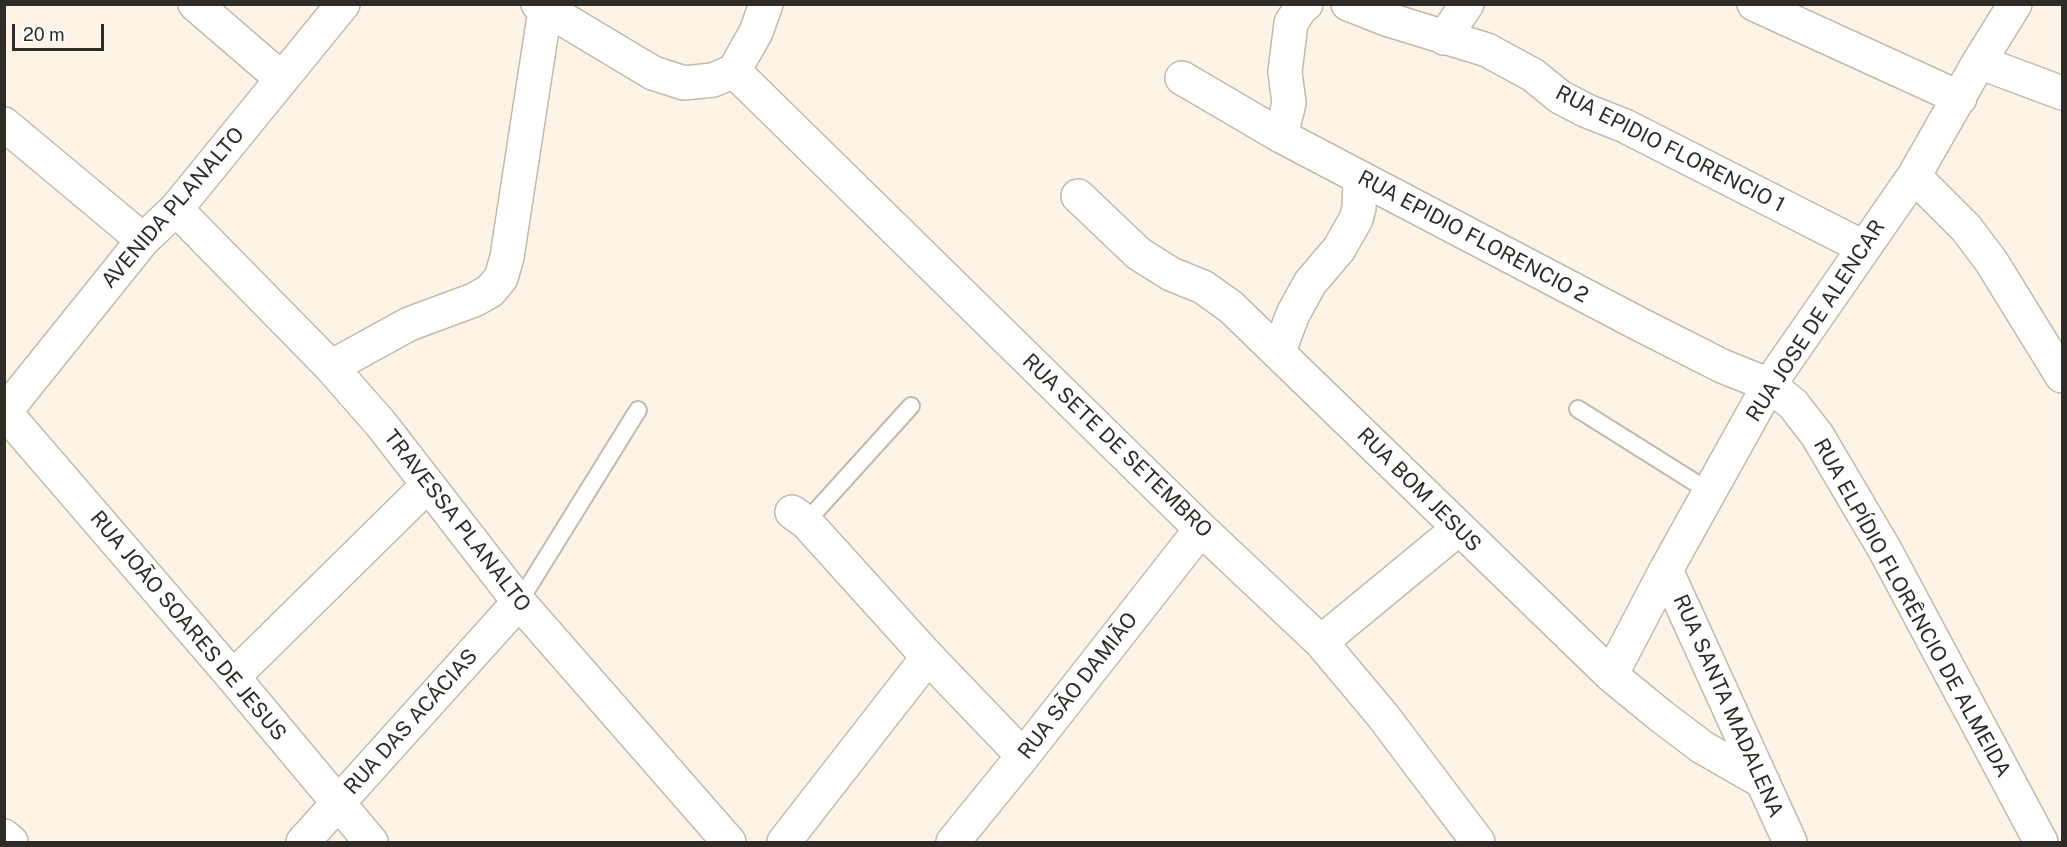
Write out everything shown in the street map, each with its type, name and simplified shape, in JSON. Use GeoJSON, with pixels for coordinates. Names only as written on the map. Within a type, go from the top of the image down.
{"type":"FeatureCollection","features":[{"type":"Feature","properties":{"kind":"street"},"geometry":{"type":"LineString","coordinates":[[195,4],[282,80]]}},
{"type":"Feature","properties":{"kind":"street","name":"AVENIDA PLANALTO"},"geometry":{"type":"LineString","coordinates":[[5,412],[143,240],[176,209],[344,4]]}},
{"type":"Feature","properties":{"kind":"street"},"geometry":{"type":"LineString","coordinates":[[331,367],[409,324],[474,300],[490,291],[501,278],[507,258],[542,7],[653,73],[684,83],[713,80],[734,71],[756,32],[766,4]]}},
{"type":"Feature","properties":{"kind":"street"},"geometry":{"type":"LineString","coordinates":[[1281,136],[1289,103],[1285,72],[1291,23],[1306,4]]}},
{"type":"Feature","properties":{"kind":"street","name":"RUA EPIDIO FLORENCIO 1"},"geometry":{"type":"LineString","coordinates":[[1348,4],[1444,38],[1487,50],[1533,75],[1560,97],[1625,126],[1863,247]]}},
{"type":"Feature","properties":{"kind":"street"},"geometry":{"type":"LineString","coordinates":[[1444,38],[1467,4]]}},
{"type":"Feature","properties":{"kind":"street"},"geometry":{"type":"LineString","coordinates":[[1754,4],[1959,98]]}},
{"type":"Feature","properties":{"kind":"street","name":"RUA JOSE DE ALENCAR"},"geometry":{"type":"LineString","coordinates":[[1611,675],[1666,570],[1769,385],[1914,176],[2015,4]]}},
{"type":"Feature","properties":{"kind":"street"},"geometry":{"type":"LineString","coordinates":[[1979,62],[2062,93]]}},
{"type":"Feature","properties":{"kind":"street","name":"RUA SETE DE SETEMBRO"},"geometry":{"type":"LineString","coordinates":[[734,71],[1201,529],[1321,642],[1383,716],[1478,843]]}},
{"type":"Feature","properties":{"kind":"street","name":"RUA EPIDIO FLORENCIO 2"},"geometry":{"type":"LineString","coordinates":[[1182,78],[1281,136],[1661,336],[1722,366],[1769,385]]}},
{"type":"Feature","properties":{"kind":"street"},"geometry":{"type":"LineString","coordinates":[[4,124],[143,240]]}},
{"type":"Feature","properties":{"kind":"street"},"geometry":{"type":"LineString","coordinates":[[1914,176],[1966,228],[1991,261],[2062,375]]}},
{"type":"Feature","properties":{"kind":"street"},"geometry":{"type":"LineString","coordinates":[[1279,351],[1293,314],[1310,283],[1339,249],[1356,219],[1359,208],[1360,178]]}},
{"type":"Feature","properties":{"kind":"street","name":"RUA BOM JESUS"},"geometry":{"type":"LineString","coordinates":[[1078,196],[1139,254],[1171,274],[1203,287],[1231,307],[1611,675],[1661,717],[1702,747],[1763,782]]}},
{"type":"Feature","properties":{"kind":"street","name":"TRAVESSA PLANALTO"},"geometry":{"type":"LineString","coordinates":[[176,209],[331,367],[381,424],[519,602],[729,843]]}},
{"type":"Feature","properties":{"kind":"street","name":"RUA ELPÍDIO FLORÊNCIO DE ALMEIDA"},"geometry":{"type":"LineString","coordinates":[[1769,385],[1794,404],[1823,444],[1885,550],[2041,843]]}},
{"type":"Feature","properties":{"kind":"street","name":"RUA JOÃO SOARES DE JESUS"},"geometry":{"type":"LineString","coordinates":[[5,412],[371,843]]}},
{"type":"Feature","properties":{"kind":"street"},"geometry":{"type":"LineString","coordinates":[[232,677],[428,485]]}},
{"type":"Feature","properties":{"kind":"street"},"geometry":{"type":"LineString","coordinates":[[799,517],[1023,756]]}},
{"type":"Feature","properties":{"kind":"street","name":"RUA SÃO DAMIÃO"},"geometry":{"type":"LineString","coordinates":[[953,843],[1201,529]]}},
{"type":"Feature","properties":{"kind":"street"},"geometry":{"type":"LineString","coordinates":[[1321,642],[1458,529]]}},
{"type":"Feature","properties":{"kind":"street","name":"RUA SANTA MADALENA"},"geometry":{"type":"LineString","coordinates":[[1666,570],[1790,843]]}},
{"type":"Feature","properties":{"kind":"street","name":"RUA DAS ACÁCIAS"},"geometry":{"type":"LineString","coordinates":[[303,843],[519,602]]}},
{"type":"Feature","properties":{"kind":"street"},"geometry":{"type":"LineString","coordinates":[[784,843],[928,657]]}},
{"type":"Feature","properties":{"kind":"street"},"geometry":{"type":"LineString","coordinates":[[4,836],[11,843]]}},
{"type":"Feature","properties":{"kind":"lane"},"geometry":{"type":"LineString","coordinates":[[799,517],[910,406]]}},
{"type":"Feature","properties":{"kind":"lane"},"geometry":{"type":"LineString","coordinates":[[1578,409],[1710,492]]}},
{"type":"Feature","properties":{"kind":"lane"},"geometry":{"type":"LineString","coordinates":[[519,602],[638,410]]}}]}
